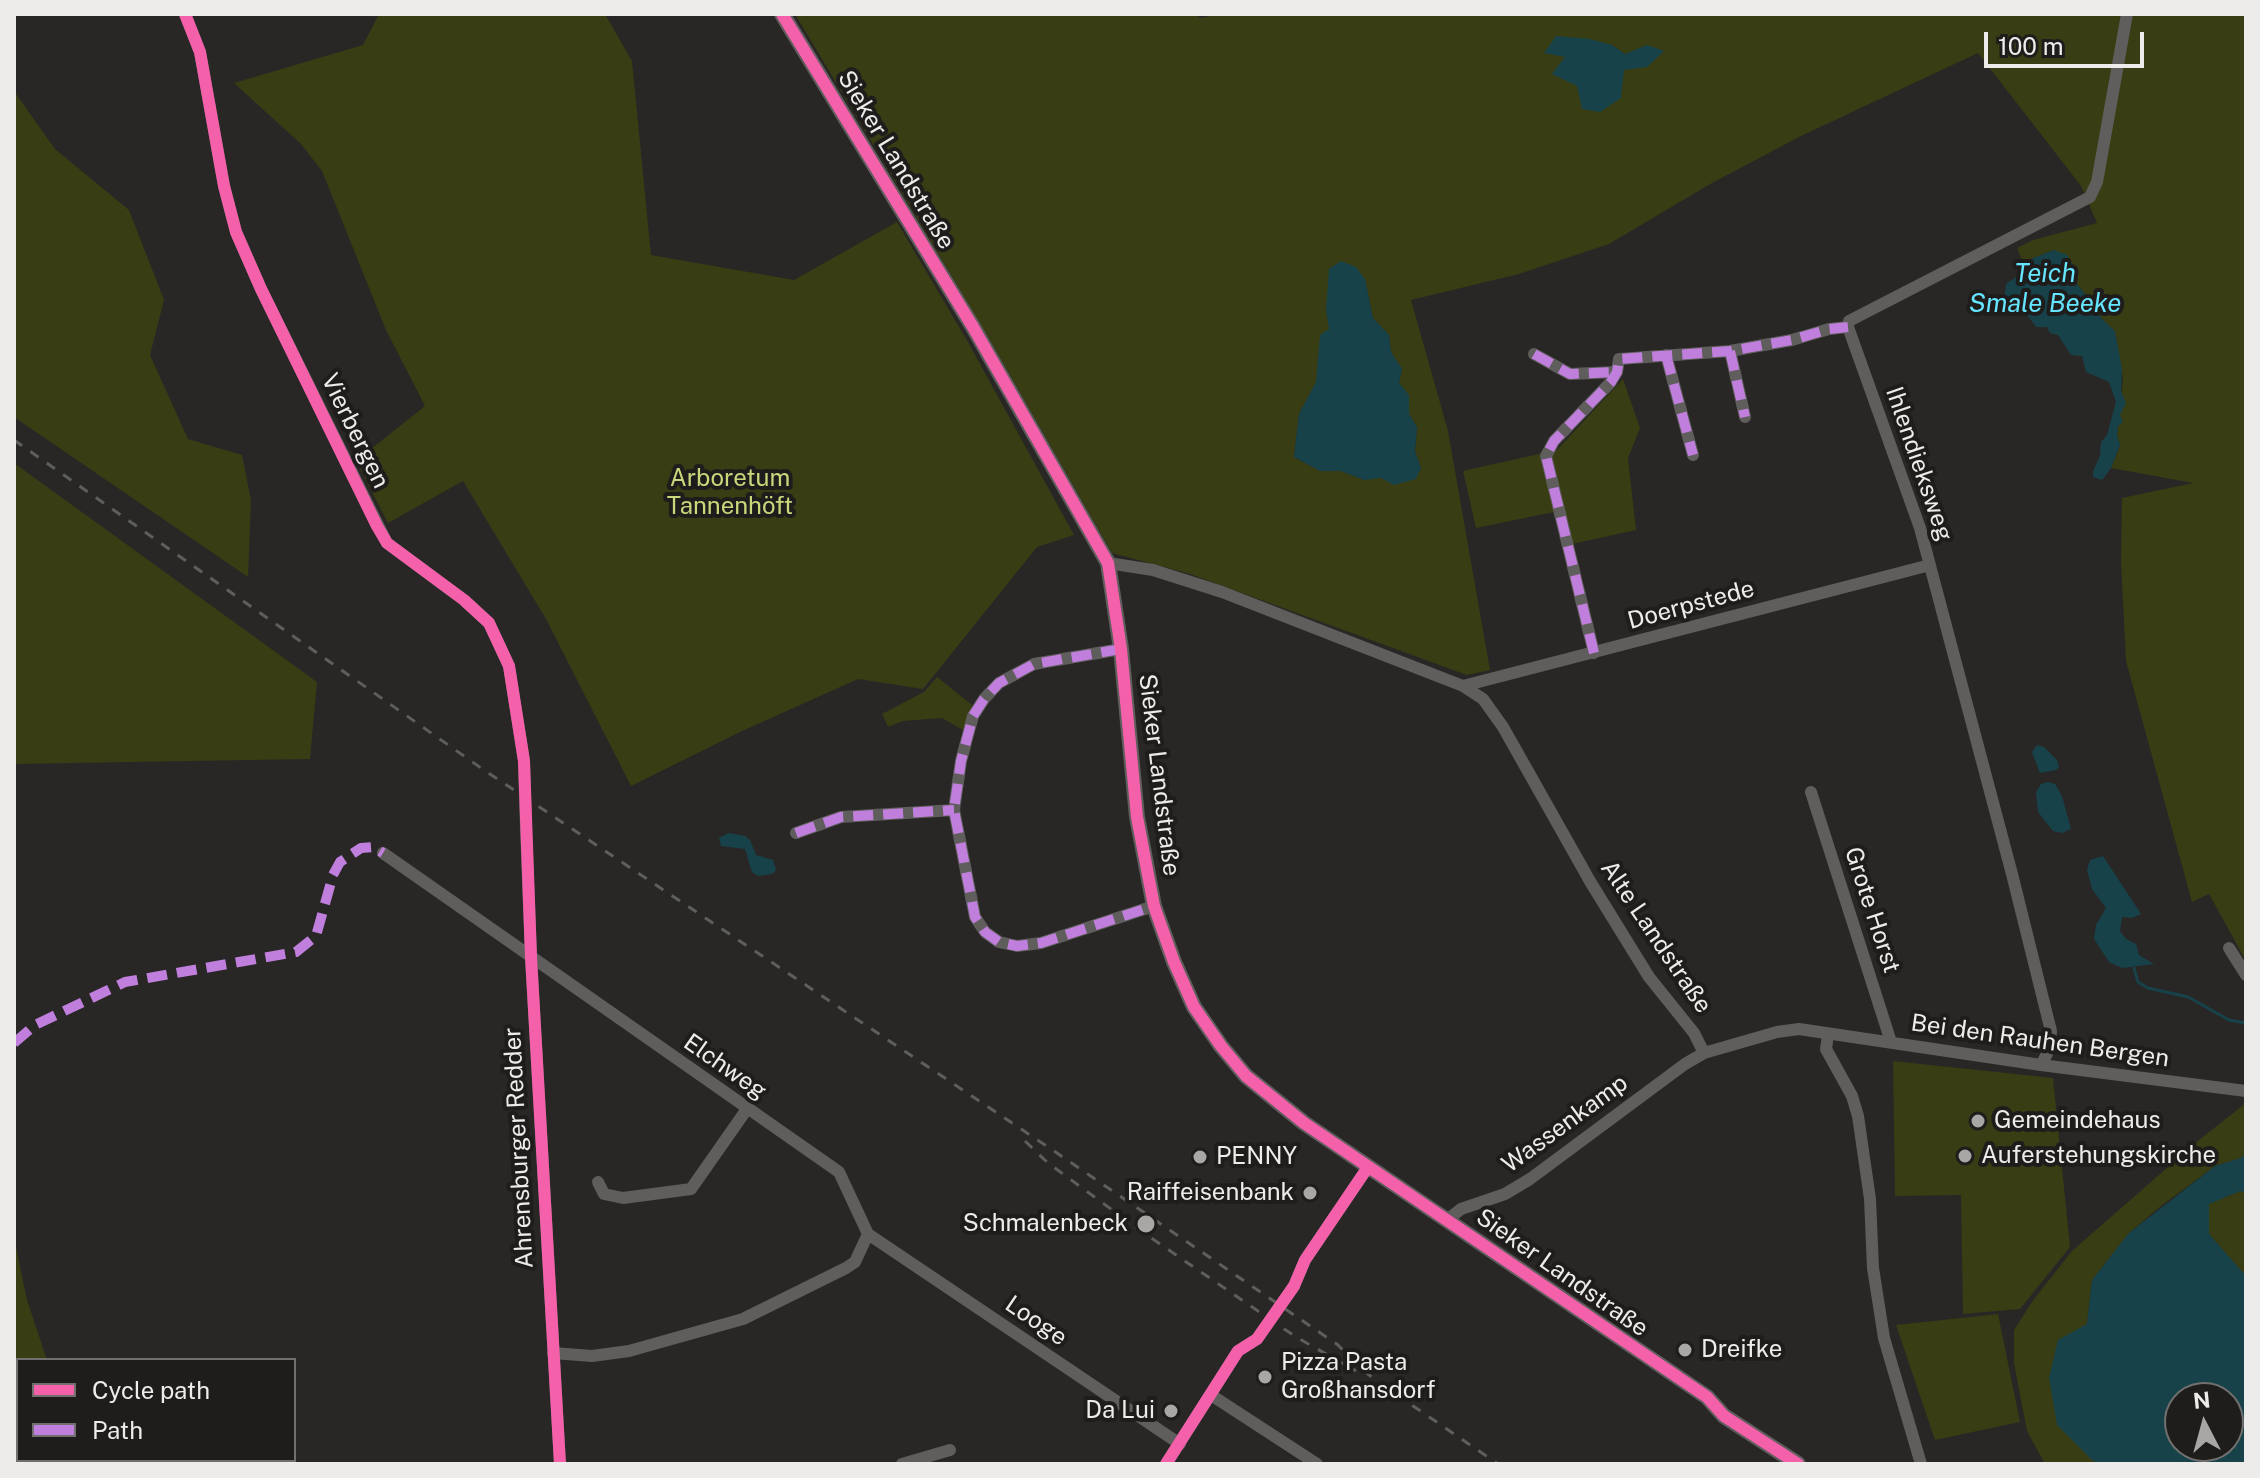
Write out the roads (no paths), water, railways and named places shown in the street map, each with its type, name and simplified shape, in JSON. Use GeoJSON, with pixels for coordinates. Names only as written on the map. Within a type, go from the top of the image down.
{"type":"FeatureCollection","features":[{"type":"Feature","properties":{"kind":"street","name":"Vierbergen"},"geometry":{"type":"LineString","coordinates":[[185,14],[200,52],[224,186],[236,232],[261,289],[387,543],[464,600],[489,623],[509,666],[524,761],[526,829]]}},
{"type":"Feature","properties":{"kind":"street","name":"Sieker Landstraße"},"geometry":{"type":"LineString","coordinates":[[782,14],[973,327],[1108,563],[1121,649],[1137,817],[1154,906],[1194,1007],[1221,1046],[1246,1076],[1273,1099],[1707,1397],[1724,1416],[1798,1464]]}},
{"type":"Feature","properties":{"kind":"street"},"geometry":{"type":"LineString","coordinates":[[1594,653],[1546,456],[1554,441],[1617,372],[1619,359],[1730,351],[1848,327],[1849,321],[2090,197],[2097,182],[2127,14]]}},
{"type":"Feature","properties":{"kind":"street","name":"Ihlendieksweg"},"geometry":{"type":"LineString","coordinates":[[1848,327],[1920,528],[1930,565],[2051,1031],[2049,1050],[2041,1065]]}},
{"type":"Feature","properties":{"kind":"street"},"geometry":{"type":"LineString","coordinates":[[1730,351],[1745,417]]}},
{"type":"Feature","properties":{"kind":"street"},"geometry":{"type":"LineString","coordinates":[[1534,354],[1570,374],[1617,372]]}},
{"type":"Feature","properties":{"kind":"street"},"geometry":{"type":"LineString","coordinates":[[1666,355],[1693,455]]}},
{"type":"Feature","properties":{"kind":"street","name":"Alte Landstraße"},"geometry":{"type":"LineString","coordinates":[[1108,563],[1153,570],[1222,592],[1463,686],[1483,699],[1503,727],[1591,883],[1649,977],[1694,1033],[1704,1053],[1777,1032],[1799,1029],[1828,1035]]}},
{"type":"Feature","properties":{"kind":"street","name":"Doerpstede"},"geometry":{"type":"LineString","coordinates":[[1463,686],[1930,565]]}},
{"type":"Feature","properties":{"kind":"street"},"geometry":{"type":"LineString","coordinates":[[1121,649],[1034,664],[999,683],[984,699],[967,733],[954,810],[975,917],[985,932],[999,942],[1017,946],[1041,943],[1154,906]]}},
{"type":"Feature","properties":{"kind":"street","name":"Grote Horst"},"geometry":{"type":"LineString","coordinates":[[1811,792],[1891,1042]]}},
{"type":"Feature","properties":{"kind":"street"},"geometry":{"type":"LineString","coordinates":[[796,833],[841,817],[954,810]]}},
{"type":"Feature","properties":{"kind":"street","name":"Ahrensburger Redder"},"geometry":{"type":"LineString","coordinates":[[526,829],[560,1464]]}},
{"type":"Feature","properties":{"kind":"street"},"geometry":{"type":"LineString","coordinates":[[383,853],[531,957]]}},
{"type":"Feature","properties":{"kind":"street"},"geometry":{"type":"LineString","coordinates":[[2229,948],[2246,975]]}},
{"type":"Feature","properties":{"kind":"street","name":"Elchweg"},"geometry":{"type":"LineString","coordinates":[[531,957],[839,1172],[868,1234]]}},
{"type":"Feature","properties":{"kind":"street"},"geometry":{"type":"LineString","coordinates":[[1828,1035],[1826,1049],[1852,1096],[1858,1116],[1870,1199],[1873,1268],[1884,1338],[1921,1464]]}},
{"type":"Feature","properties":{"kind":"street","name":"Bei den Rauhen Bergen"},"geometry":{"type":"LineString","coordinates":[[1828,1035],[2246,1091]]}},
{"type":"Feature","properties":{"kind":"street","name":"Wassenkamp"},"geometry":{"type":"LineString","coordinates":[[1447,1220],[1461,1209],[1505,1194],[1530,1179],[1704,1053]]}},
{"type":"Feature","properties":{"kind":"street"},"geometry":{"type":"LineString","coordinates":[[598,1182],[604,1194],[623,1198],[691,1189],[747,1109]]}},
{"type":"Feature","properties":{"kind":"street"},"geometry":{"type":"LineString","coordinates":[[1166,1464],[1238,1351],[1257,1339],[1294,1286],[1305,1260],[1368,1167]]}},
{"type":"Feature","properties":{"kind":"street"},"geometry":{"type":"LineString","coordinates":[[553,1353],[592,1356],[629,1351],[743,1319],[855,1262],[868,1234]]}},
{"type":"Feature","properties":{"kind":"street","name":"Looge"},"geometry":{"type":"LineString","coordinates":[[868,1234],[1180,1444]]}},
{"type":"Feature","properties":{"kind":"street"},"geometry":{"type":"LineString","coordinates":[[1211,1395],[1317,1464]]}},
{"type":"Feature","properties":{"kind":"street"},"geometry":{"type":"LineString","coordinates":[[902,1464],[950,1450]]}},
{"type":"Feature","properties":{"kind":"water"},"geometry":{"type":"Polygon","coordinates":[[[1556,36],[1590,39],[1612,45],[1625,54],[1647,45],[1664,51],[1647,67],[1624,70],[1621,98],[1600,112],[1582,109],[1577,86],[1552,74],[1565,57],[1544,53],[1556,36]]]}},
{"type":"Feature","properties":{"kind":"water","name":"Teich Smale Beeke"},"geometry":{"type":"Polygon","coordinates":[[[2054,250],[2067,255],[2075,270],[2073,280],[2102,319],[2115,331],[2122,369],[2121,391],[2126,403],[2120,415],[2123,422],[2118,426],[2120,445],[2111,468],[2102,480],[2093,477],[2093,471],[2116,402],[2109,382],[2086,372],[2082,356],[2071,355],[2058,335],[2050,333],[2047,327],[2036,327],[2022,308],[2013,308],[2004,299],[2006,284],[2018,276],[2023,262],[2054,250]]]}},
{"type":"Feature","properties":{"kind":"water"},"geometry":{"type":"Polygon","coordinates":[[[1341,261],[1356,267],[1365,279],[1373,318],[1389,335],[1391,352],[1402,369],[1399,383],[1409,395],[1409,414],[1417,427],[1415,451],[1421,468],[1416,479],[1394,485],[1381,478],[1364,480],[1341,471],[1320,471],[1294,457],[1299,414],[1316,382],[1320,335],[1329,329],[1326,310],[1329,269],[1341,261]]]}},
{"type":"Feature","properties":{"kind":"water"},"geometry":{"type":"Polygon","coordinates":[[[2037,745],[2044,747],[2057,760],[2059,767],[2056,770],[2040,773],[2032,752],[2037,745]]]}},
{"type":"Feature","properties":{"kind":"water"},"geometry":{"type":"Polygon","coordinates":[[[2041,784],[2055,784],[2062,796],[2071,829],[2062,833],[2053,831],[2038,812],[2036,792],[2041,784]]]}},
{"type":"Feature","properties":{"kind":"water"},"geometry":{"type":"Polygon","coordinates":[[[729,833],[745,836],[756,855],[773,860],[776,870],[772,874],[758,876],[752,872],[745,849],[721,846],[719,838],[729,833]]]}},
{"type":"Feature","properties":{"kind":"water"},"geometry":{"type":"Polygon","coordinates":[[[2103,856],[2141,914],[2132,918],[2122,917],[2120,931],[2126,939],[2136,944],[2139,955],[2154,964],[2122,968],[2109,962],[2094,939],[2096,925],[2106,908],[2092,889],[2087,870],[2090,860],[2103,856]]]}},
{"type":"Feature","properties":{"kind":"water"},"geometry":{"type":"Polygon","coordinates":[[[2246,1153],[2246,1193],[2240,1191],[2209,1204],[2209,1234],[2246,1276],[2246,1464],[2100,1464],[2092,1460],[2057,1425],[2049,1378],[2058,1340],[2087,1324],[2092,1280],[2129,1233],[2215,1166],[2241,1158],[2246,1153]]]}},
{"type":"Feature","properties":{"kind":"waterway"},"geometry":{"type":"LineString","coordinates":[[2134,968],[2138,982],[2148,988],[2188,997],[2229,1020],[2246,1023]]}},
{"type":"Feature","properties":{"kind":"railway"},"geometry":{"type":"LineString","coordinates":[[14,440],[481,768],[1338,1345],[1381,1384],[1498,1464]]}},
{"type":"Feature","properties":{"kind":"railway"},"geometry":{"type":"LineString","coordinates":[[1025,1141],[1048,1163],[1141,1231],[1296,1337],[1356,1371]]}},
{"type":"Feature","properties":{"kind":"place","name":"Gemeindehaus"},"geometry":{"type":"Point","coordinates":[1978,1121]}},
{"type":"Feature","properties":{"kind":"place","name":"Auferstehungskirche"},"geometry":{"type":"Point","coordinates":[1965,1156]}},
{"type":"Feature","properties":{"kind":"place","name":"PENNY"},"geometry":{"type":"Point","coordinates":[1200,1157]}},
{"type":"Feature","properties":{"kind":"place","name":"Raiffeisenbank"},"geometry":{"type":"Point","coordinates":[1310,1193]}},
{"type":"Feature","properties":{"kind":"place","name":"Schmalenbeck"},"geometry":{"type":"Point","coordinates":[1146,1224]}},
{"type":"Feature","properties":{"kind":"place","name":"Dreifke"},"geometry":{"type":"Point","coordinates":[1685,1350]}},
{"type":"Feature","properties":{"kind":"place","name":"Pizza Pasta Großhansdorf"},"geometry":{"type":"Point","coordinates":[1265,1377]}},
{"type":"Feature","properties":{"kind":"place","name":"Da Lui"},"geometry":{"type":"Point","coordinates":[1171,1411]}},
{"type":"Feature","properties":{"kind":"park label","name":"Arboretum Tannenhöft"},"geometry":{"type":"Point","coordinates":[730,493]}}]}
